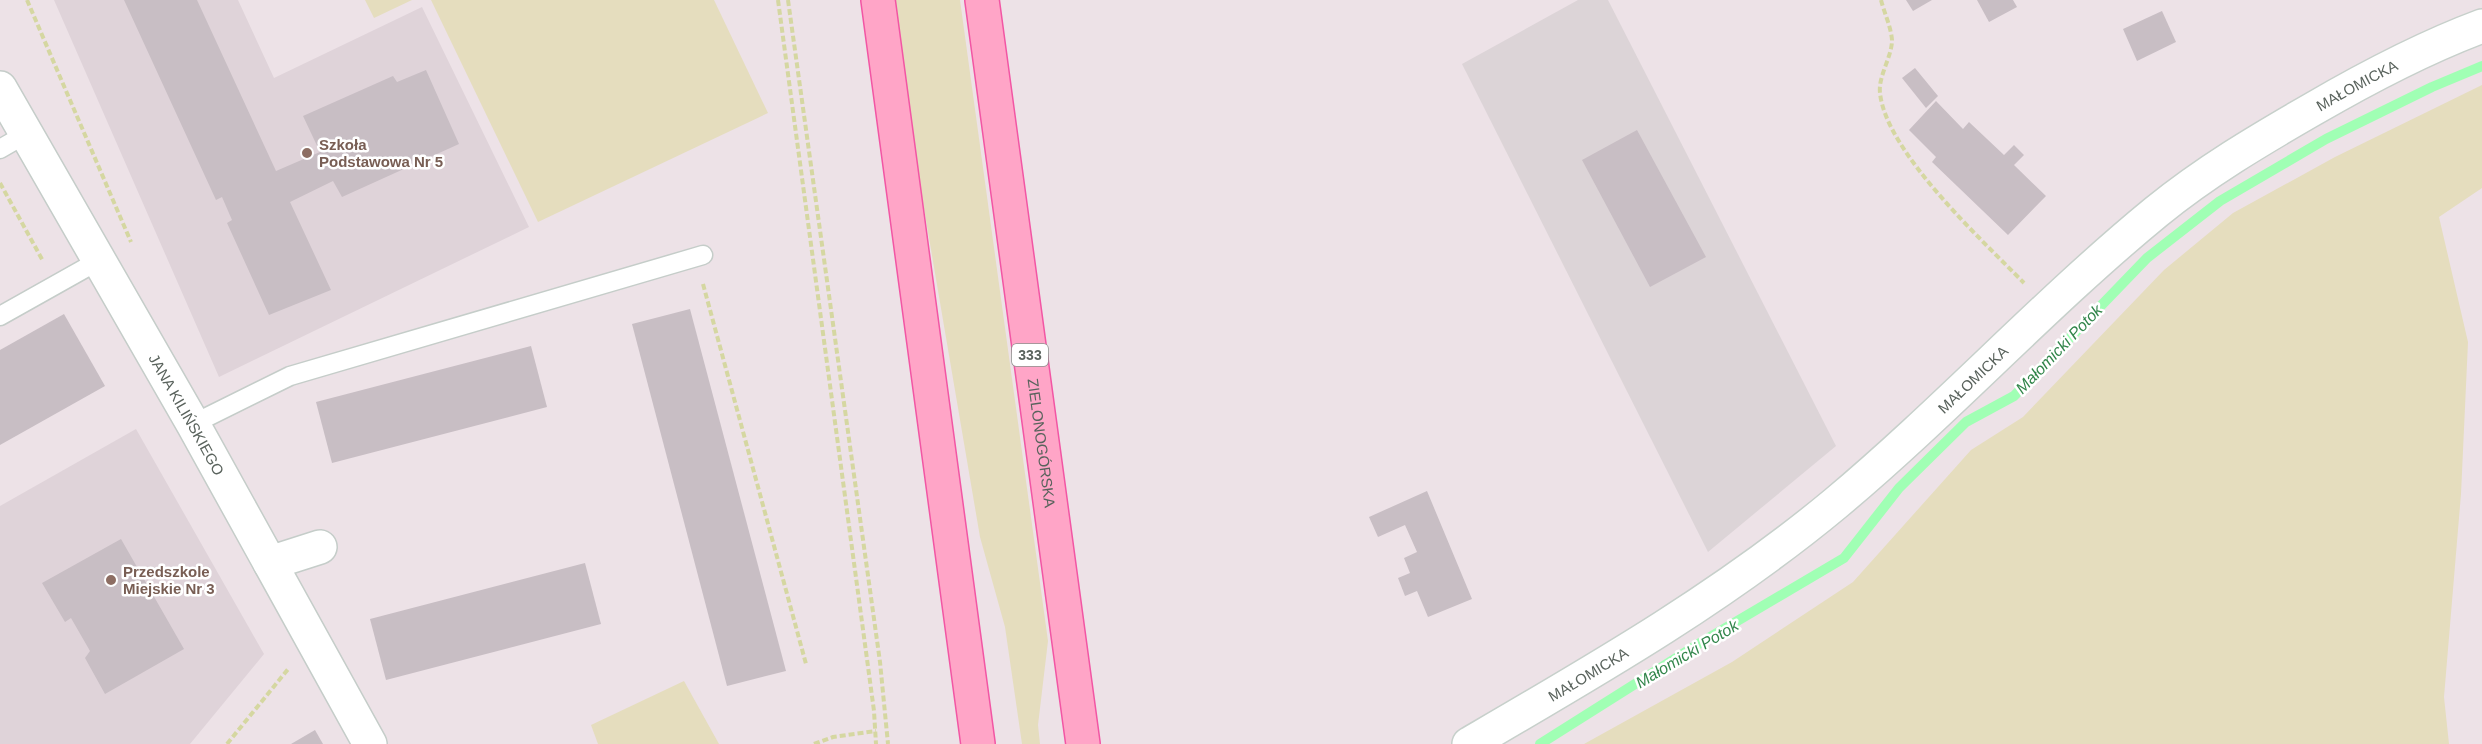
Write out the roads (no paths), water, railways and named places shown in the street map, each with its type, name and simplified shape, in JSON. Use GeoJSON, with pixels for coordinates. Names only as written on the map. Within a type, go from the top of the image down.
{"type":"FeatureCollection","features":[{"type":"Feature","properties":{"kind":"main road"},"geometry":{"type":"LineString","coordinates":[[878,0],[978,744]]}},
{"type":"Feature","properties":{"kind":"main road","name":"ZIELONOGÓRSKA"},"geometry":{"type":"LineString","coordinates":[[982,0],[1083,744]]}},
{"type":"Feature","properties":{"kind":"street","name":"MAŁOMICKA"},"geometry":{"type":"LineString","coordinates":[[1469,744],[1623,654],[1755,566],[1844,496],[2153,215],[2220,166],[2356,84],[2482,26]]}},
{"type":"Feature","properties":{"kind":"street","name":"JANA KILIŃSKIEGO"},"geometry":{"type":"LineString","coordinates":[[0,88],[13,141],[98,261],[193,424],[370,744]]}},
{"type":"Feature","properties":{"kind":"street"},"geometry":{"type":"LineString","coordinates":[[270,563],[320,547]]}},
{"type":"Feature","properties":{"kind":"lane"},"geometry":{"type":"LineString","coordinates":[[193,424],[290,376],[699,256]]}},
{"type":"Feature","properties":{"kind":"lane"},"geometry":{"type":"LineString","coordinates":[[0,316],[98,261]]}},
{"type":"Feature","properties":{"kind":"waterway","name":"Małomicki Potok"},"geometry":{"type":"LineString","coordinates":[[1540,744],[1700,643],[1844,558],[1899,488],[1966,422],[2014,396],[2147,258],[2220,201],[2326,139],[2432,87],[2482,66]]}},
{"type":"Feature","properties":{"kind":"place","name":"Szkoła Podstawowa Nr 5"},"geometry":{"type":"Point","coordinates":[307,153]}},
{"type":"Feature","properties":{"kind":"place","name":"Przedszkole Miejskie Nr 3"},"geometry":{"type":"Point","coordinates":[111,580]}}]}
